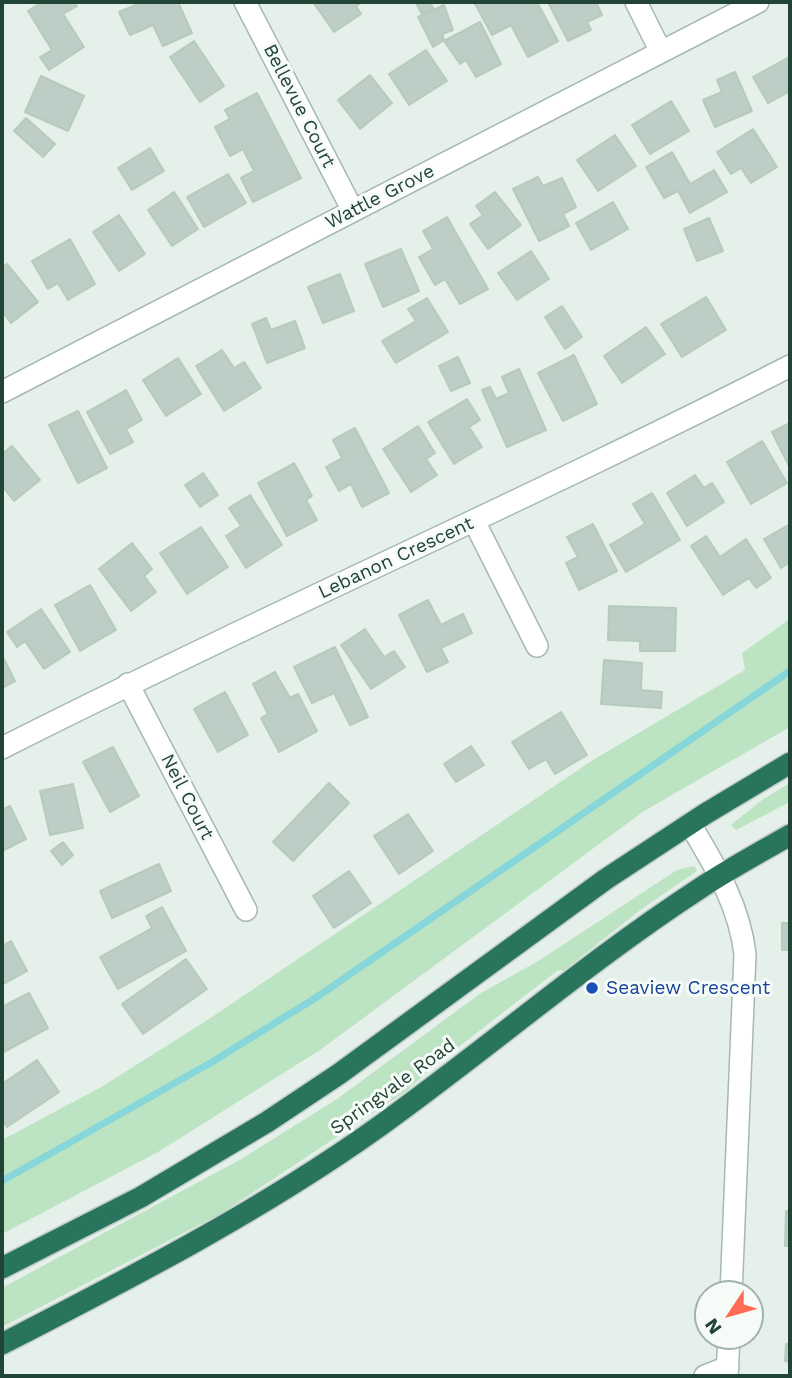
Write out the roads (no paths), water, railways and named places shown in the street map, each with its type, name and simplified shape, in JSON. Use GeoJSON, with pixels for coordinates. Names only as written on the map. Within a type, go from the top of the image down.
{"type":"FeatureCollection","features":[{"type":"Feature","properties":{"kind":"highway"},"geometry":{"type":"LineString","coordinates":[[2,1268],[141,1197],[275,1117],[563,909],[690,824],[790,763]]}},
{"type":"Feature","properties":{"kind":"highway","name":"Springvale Road"},"geometry":{"type":"LineString","coordinates":[[2,1344],[209,1234],[316,1169],[376,1129],[628,938],[721,875],[790,835]]}},
{"type":"Feature","properties":{"kind":"street","name":"Bellevue Court"},"geometry":{"type":"LineString","coordinates":[[245,2],[353,211]]}},
{"type":"Feature","properties":{"kind":"street"},"geometry":{"type":"LineString","coordinates":[[636,2],[662,51]]}},
{"type":"Feature","properties":{"kind":"street","name":"Wattle Grove"},"geometry":{"type":"LineString","coordinates":[[2,392],[758,2]]}},
{"type":"Feature","properties":{"kind":"street","name":"Lebanon Crescent"},"geometry":{"type":"LineString","coordinates":[[2,748],[128,684],[662,431],[790,366]]}},
{"type":"Feature","properties":{"kind":"street"},"geometry":{"type":"LineString","coordinates":[[474,522],[537,646]]}},
{"type":"Feature","properties":{"kind":"street","name":"Neil Court"},"geometry":{"type":"LineString","coordinates":[[128,684],[246,910]]}},
{"type":"Feature","properties":{"kind":"street"},"geometry":{"type":"LineString","coordinates":[[690,824],[721,875],[740,921],[745,954],[732,1280]]}},
{"type":"Feature","properties":{"kind":"street"},"geometry":{"type":"LineString","coordinates":[[705,1376],[728,1372],[729,1350]]}},
{"type":"Feature","properties":{"kind":"waterway"},"geometry":{"type":"LineString","coordinates":[[2,1181],[212,1062],[317,997],[790,671]]}},
{"type":"Feature","properties":{"kind":"place","name":"Seaview Crescent"},"geometry":{"type":"Point","coordinates":[592,988]}}]}
